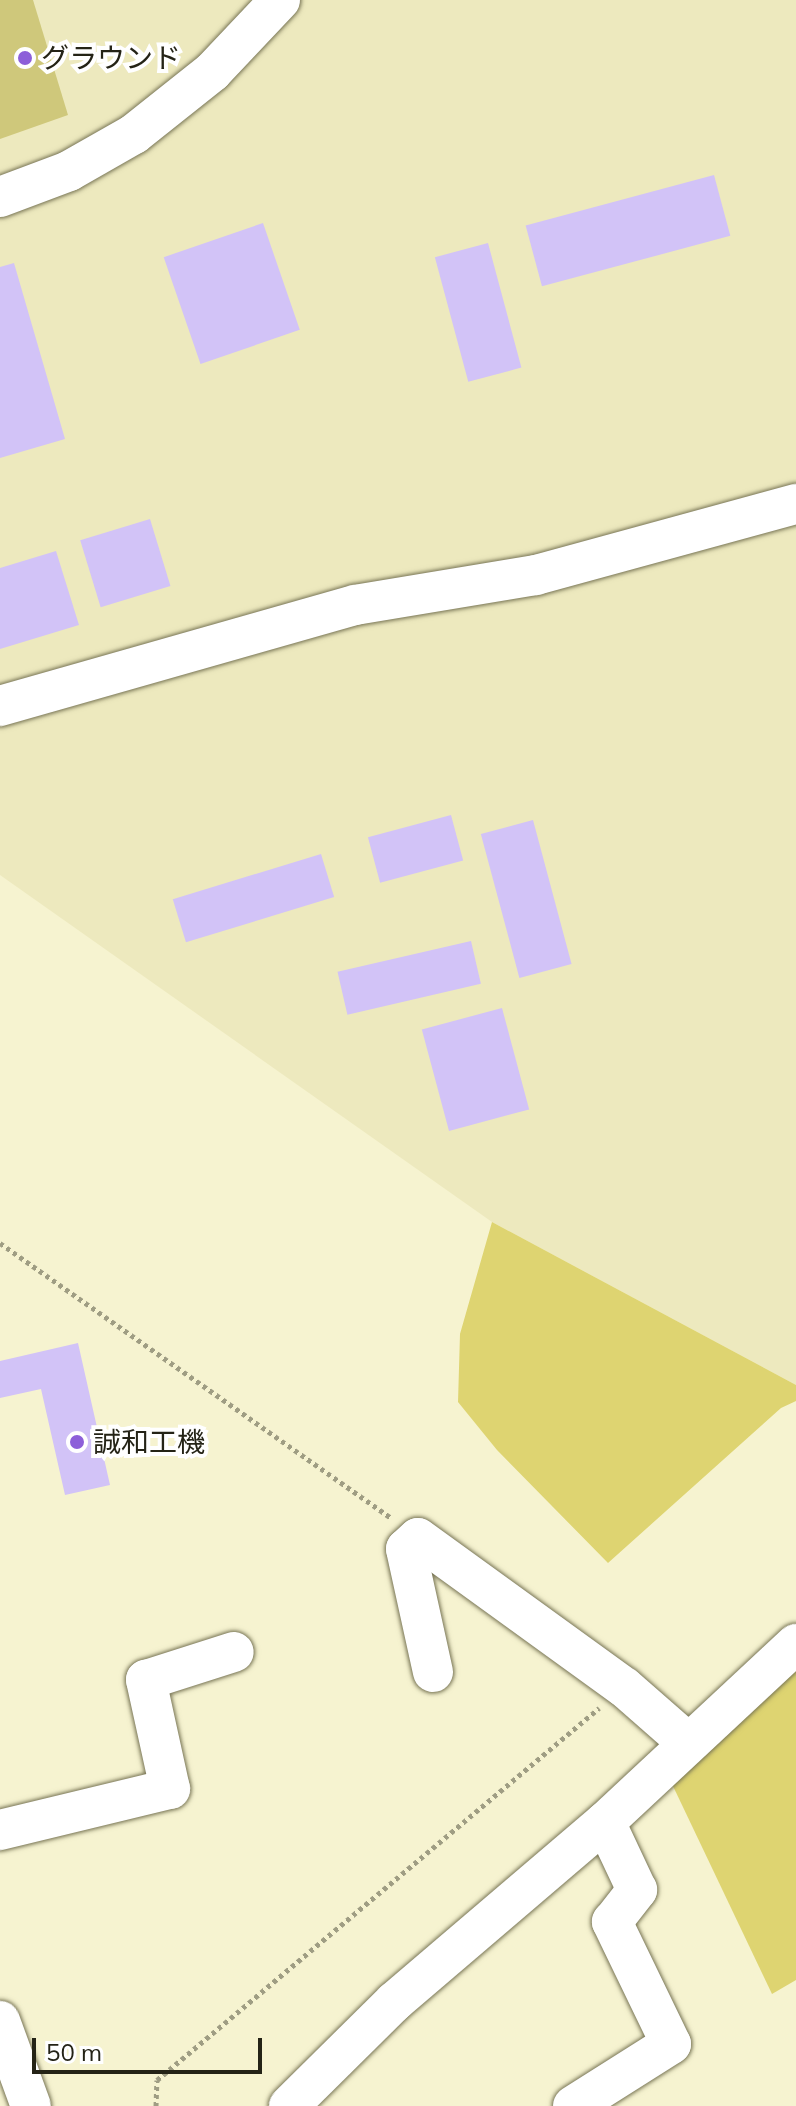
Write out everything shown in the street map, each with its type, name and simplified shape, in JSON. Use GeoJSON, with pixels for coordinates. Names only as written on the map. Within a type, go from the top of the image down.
{"type":"FeatureCollection","features":[{"type":"Feature","properties":{"kind":"street"},"geometry":{"type":"LineString","coordinates":[[0,197],[69,171],[134,134],[212,72],[280,0]]}},
{"type":"Feature","properties":{"kind":"street"},"geometry":{"type":"LineString","coordinates":[[0,706],[355,605],[536,575],[796,504]]}},
{"type":"Feature","properties":{"kind":"street"},"geometry":{"type":"LineString","coordinates":[[433,1672],[406,1549],[418,1538],[624,1687],[688,1743]]}},
{"type":"Feature","properties":{"kind":"street"},"geometry":{"type":"LineString","coordinates":[[289,2106],[394,2002],[605,1822],[796,1644]]}},
{"type":"Feature","properties":{"kind":"street"},"geometry":{"type":"LineString","coordinates":[[0,1830],[170,1789],[146,1680],[234,1652]]}},
{"type":"Feature","properties":{"kind":"street"},"geometry":{"type":"LineString","coordinates":[[573,2106],[671,2044],[612,1922],[637,1890],[605,1822]]}},
{"type":"Feature","properties":{"kind":"street"},"geometry":{"type":"LineString","coordinates":[[0,2021],[31,2106]]}},
{"type":"Feature","properties":{"kind":"path"},"geometry":{"type":"LineString","coordinates":[[0,1243],[302,1451],[418,1538]]}},
{"type":"Feature","properties":{"kind":"path"},"geometry":{"type":"LineString","coordinates":[[156,2106],[157,2080],[624,1687]]}},
{"type":"Feature","properties":{"kind":"shaded area"},"geometry":{"type":"Polygon","coordinates":[[[0,0],[796,0],[796,1385],[492,1222],[0,875],[0,0]]]}},
{"type":"Feature","properties":{"kind":"shaded area","name":"グラウンド"},"geometry":{"type":"Polygon","coordinates":[[[0,0],[33,0],[68,115],[0,139],[0,0]]]}},
{"type":"Feature","properties":{"kind":"shaded area"},"geometry":{"type":"Polygon","coordinates":[[[492,1222],[796,1385],[796,1401],[781,1408],[608,1563],[497,1450],[458,1402],[460,1334],[492,1222]]]}},
{"type":"Feature","properties":{"kind":"shaded area"},"geometry":{"type":"Polygon","coordinates":[[[796,1670],[796,1980],[772,1994],[672,1784],[796,1670]]]}},
{"type":"Feature","properties":{"kind":"building"},"geometry":{"type":"Polygon","coordinates":[[[714,175],[730,236],[542,286],[526,225],[714,175]]]}},
{"type":"Feature","properties":{"kind":"building"},"geometry":{"type":"Polygon","coordinates":[[[263,223],[300,330],[201,364],[164,257],[263,223]]]}},
{"type":"Feature","properties":{"kind":"building"},"geometry":{"type":"Polygon","coordinates":[[[488,243],[521,368],[468,382],[435,257],[488,243]]]}},
{"type":"Feature","properties":{"kind":"building"},"geometry":{"type":"Polygon","coordinates":[[[14,263],[65,439],[0,458],[0,267],[14,263]]]}},
{"type":"Feature","properties":{"kind":"building"},"geometry":{"type":"Polygon","coordinates":[[[150,519],[170,586],[101,607],[80,540],[150,519]]]}},
{"type":"Feature","properties":{"kind":"building"},"geometry":{"type":"Polygon","coordinates":[[[56,551],[79,625],[0,649],[0,568],[56,551]]]}},
{"type":"Feature","properties":{"kind":"building"},"geometry":{"type":"Polygon","coordinates":[[[451,815],[463,860],[380,883],[368,837],[451,815]]]}},
{"type":"Feature","properties":{"kind":"building"},"geometry":{"type":"Polygon","coordinates":[[[533,820],[572,964],[519,978],[481,834],[533,820]]]}},
{"type":"Feature","properties":{"kind":"building"},"geometry":{"type":"Polygon","coordinates":[[[321,854],[334,897],[186,942],[173,899],[321,854]]]}},
{"type":"Feature","properties":{"kind":"building"},"geometry":{"type":"Polygon","coordinates":[[[471,941],[481,984],[347,1015],[338,972],[471,941]]]}},
{"type":"Feature","properties":{"kind":"building"},"geometry":{"type":"Polygon","coordinates":[[[502,1008],[529,1109],[449,1131],[422,1029],[502,1008]]]}},
{"type":"Feature","properties":{"kind":"building","name":"誠和工機"},"geometry":{"type":"Polygon","coordinates":[[[78,1343],[110,1485],[65,1495],[41,1389],[0,1398],[0,1361],[78,1343]]]}},
{"type":"Feature","properties":{"kind":"place","name":"グラウンド"},"geometry":{"type":"Point","coordinates":[25,58]}},
{"type":"Feature","properties":{"kind":"place","name":"誠和工機"},"geometry":{"type":"Point","coordinates":[77,1442]}}]}
